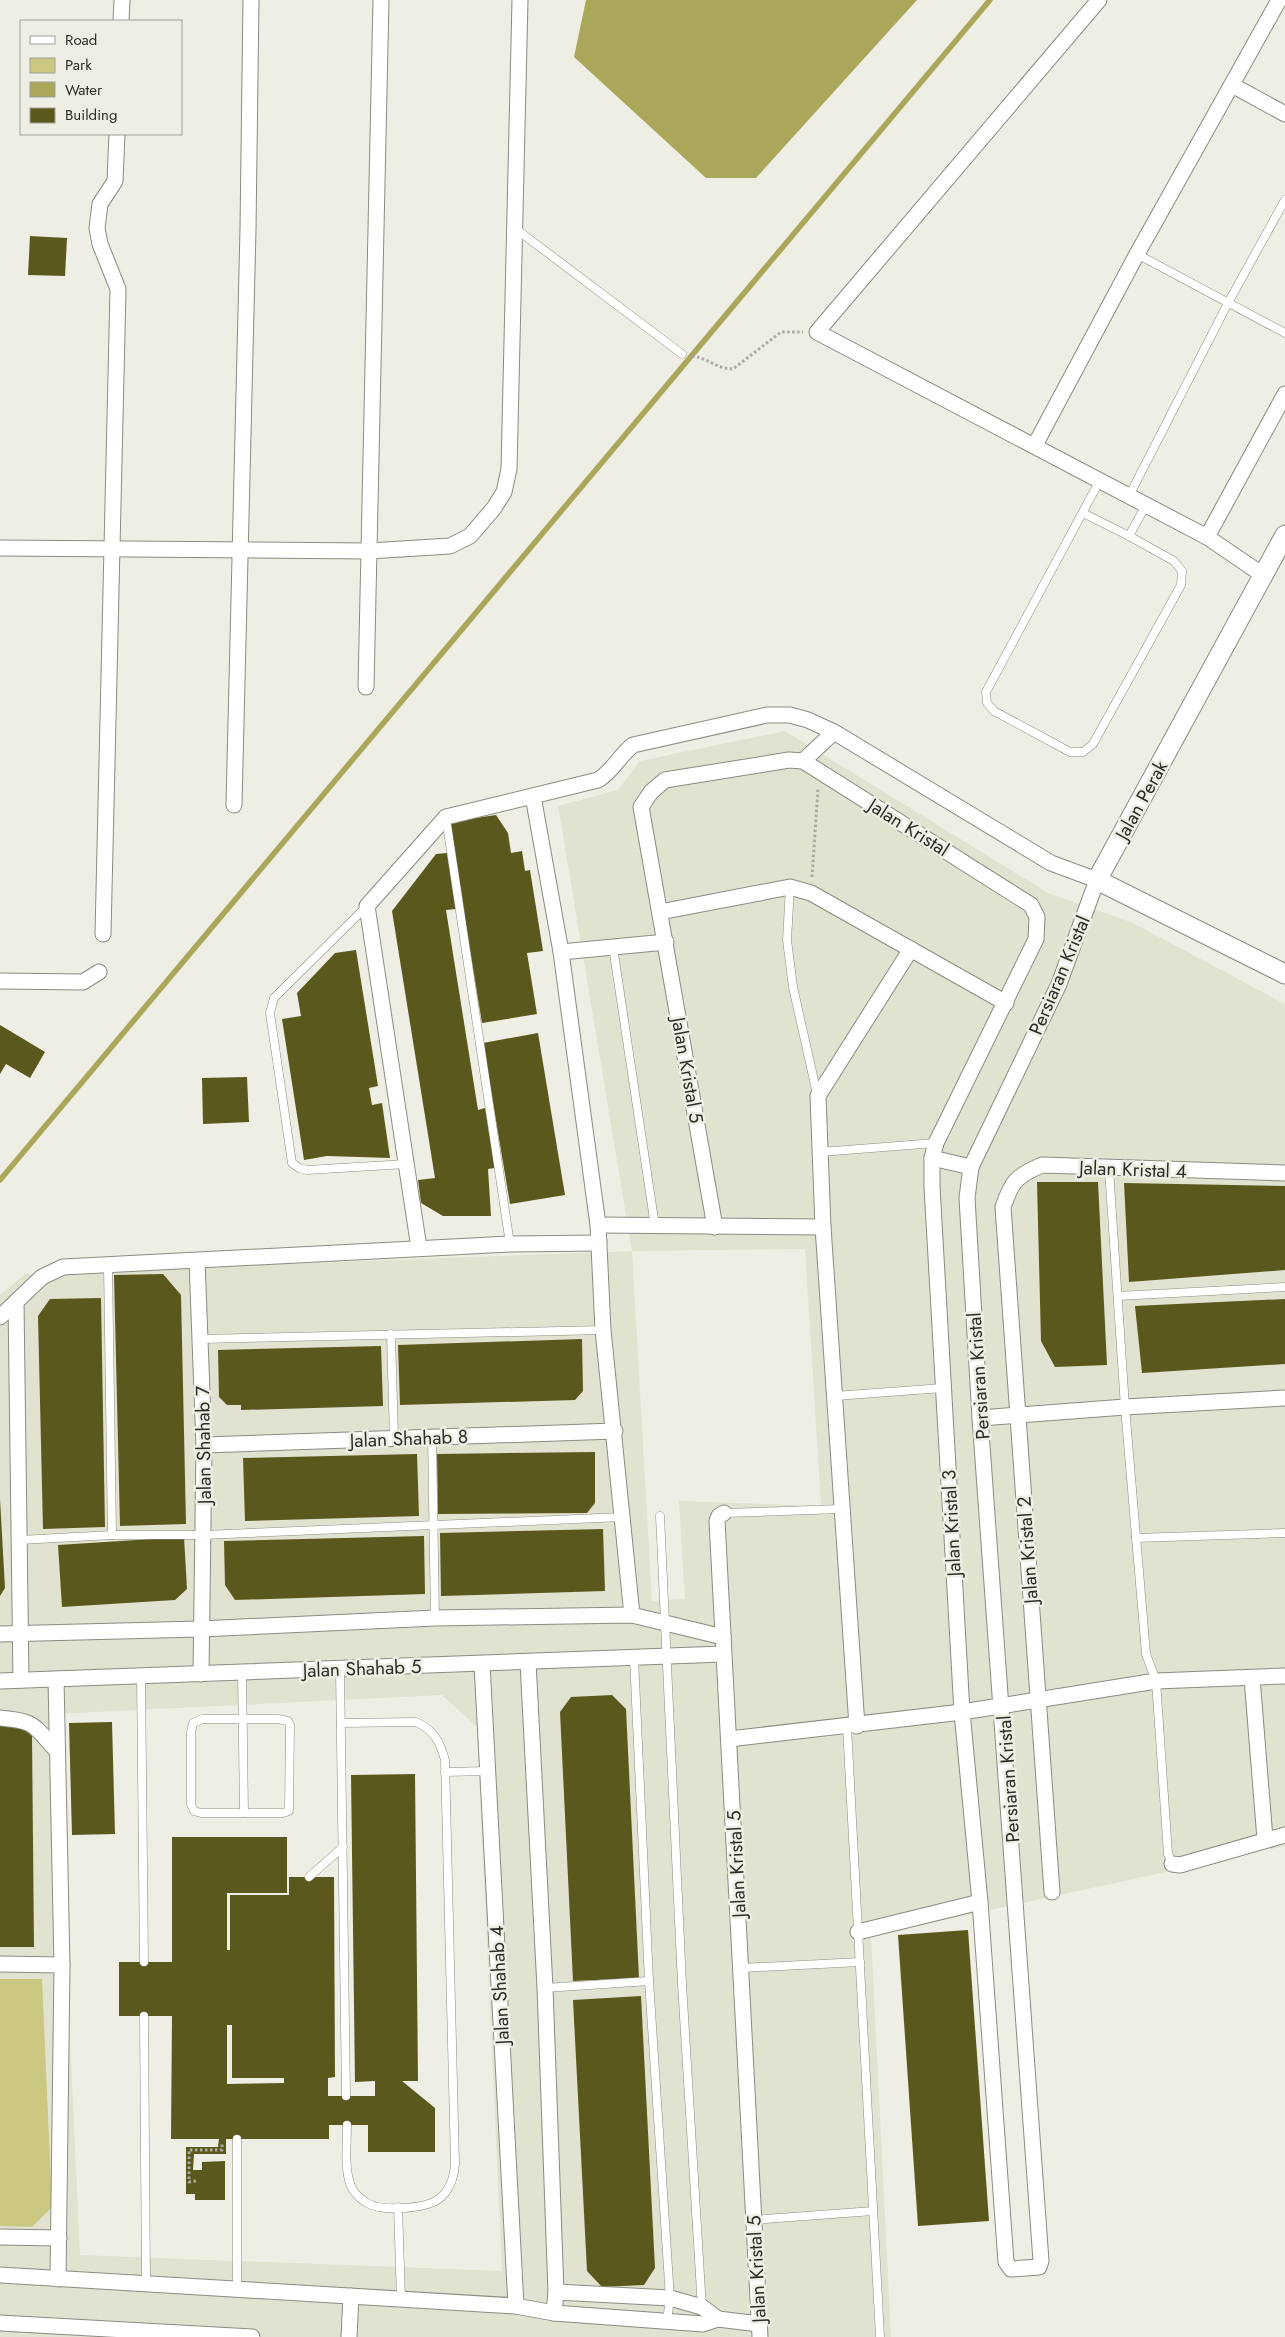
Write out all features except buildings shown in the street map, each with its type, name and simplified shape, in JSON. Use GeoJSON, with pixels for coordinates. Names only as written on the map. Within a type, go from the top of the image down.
{"type":"FeatureCollection","features":[{"type":"Feature","properties":{"kind":"street"},"geometry":{"type":"LineString","coordinates":[[121,20],[122,0]]}},
{"type":"Feature","properties":{"kind":"street"},"geometry":{"type":"LineString","coordinates":[[234,805],[248,229],[251,0]]}},
{"type":"Feature","properties":{"kind":"street"},"geometry":{"type":"LineString","coordinates":[[366,687],[381,0]]}},
{"type":"Feature","properties":{"kind":"street"},"geometry":{"type":"LineString","coordinates":[[0,548],[239,548],[369,551],[450,546],[470,536],[494,508],[504,492],[509,469],[520,0]]}},
{"type":"Feature","properties":{"kind":"street"},"geometry":{"type":"LineString","coordinates":[[1099,0],[818,332],[1207,537],[1263,575]]}},
{"type":"Feature","properties":{"kind":"street"},"geometry":{"type":"LineString","coordinates":[[1035,445],[1137,254],[1279,0]]}},
{"type":"Feature","properties":{"kind":"street"},"geometry":{"type":"LineString","coordinates":[[1232,85],[1285,114]]}},
{"type":"Feature","properties":{"kind":"street"},"geometry":{"type":"LineString","coordinates":[[104,934],[118,289],[100,244],[98,228],[100,204],[115,181],[117,135]]}},
{"type":"Feature","properties":{"kind":"street"},"geometry":{"type":"LineString","coordinates":[[1207,537],[1285,394]]}},
{"type":"Feature","properties":{"kind":"street","name":"Jalan Perak"},"geometry":{"type":"LineString","coordinates":[[1098,880],[1285,535]]}},
{"type":"Feature","properties":{"kind":"street"},"geometry":{"type":"LineString","coordinates":[[419,1248],[366,906],[446,817],[598,780],[605,776],[633,745],[767,715],[790,715],[834,732],[1051,863],[1098,880],[1285,974]]}},
{"type":"Feature","properties":{"kind":"street"},"geometry":{"type":"LineString","coordinates":[[834,732],[804,761],[789,760],[665,780],[651,792],[641,807],[660,912],[790,887],[811,893],[1006,1003]]}},
{"type":"Feature","properties":{"kind":"street","name":"Jalan Kristal"},"geometry":{"type":"LineString","coordinates":[[804,761],[1031,905],[1037,917],[1036,939],[934,1151]]}},
{"type":"Feature","properties":{"kind":"street"},"geometry":{"type":"LineString","coordinates":[[533,796],[561,952],[598,1226],[603,1330],[615,1431],[632,1614]]}},
{"type":"Feature","properties":{"kind":"street","name":"Persiaran Kristal"},"geometry":{"type":"LineString","coordinates":[[980,1902],[1006,2262],[1011,2269],[1035,2268],[1039,2267],[1041,2261],[980,1418],[967,1198],[972,1167],[1059,984],[1098,880]]}},
{"type":"Feature","properties":{"kind":"street","name":"Jalan Kristal 5"},"geometry":{"type":"LineString","coordinates":[[660,912],[715,1227]]}},
{"type":"Feature","properties":{"kind":"street"},"geometry":{"type":"LineString","coordinates":[[561,952],[666,942]]}},
{"type":"Feature","properties":{"kind":"street"},"geometry":{"type":"LineString","coordinates":[[852,1726],[835,1396],[823,1227],[818,1096],[911,949]]}},
{"type":"Feature","properties":{"kind":"street"},"geometry":{"type":"LineString","coordinates":[[0,981],[83,982],[99,972]]}},
{"type":"Feature","properties":{"kind":"street"},"geometry":{"type":"LineString","coordinates":[[934,1151],[972,1167]]}},
{"type":"Feature","properties":{"kind":"street","name":"Jalan Kristal 3"},"geometry":{"type":"LineString","coordinates":[[934,1151],[932,1187],[942,1388],[962,1712],[980,1902]]}},
{"type":"Feature","properties":{"kind":"street","name":"Jalan Kristal 4"},"geometry":{"type":"LineString","coordinates":[[1003,1208],[1010,1185],[1026,1172],[1042,1165],[1109,1169],[1285,1173]]}},
{"type":"Feature","properties":{"kind":"street","name":"Jalan Kristal 2"},"geometry":{"type":"LineString","coordinates":[[1003,1208],[1052,1892]]}},
{"type":"Feature","properties":{"kind":"street"},"geometry":{"type":"LineString","coordinates":[[598,1226],[823,1227]]}},
{"type":"Feature","properties":{"kind":"street"},"geometry":{"type":"LineString","coordinates":[[0,1317],[42,1277],[63,1267],[419,1248],[599,1243]]}},
{"type":"Feature","properties":{"kind":"street","name":"Jalan Shahab 7"},"geometry":{"type":"LineString","coordinates":[[197,1261],[204,1445],[204,1535],[200,1630],[201,1674]]}},
{"type":"Feature","properties":{"kind":"street"},"geometry":{"type":"LineString","coordinates":[[16,1302],[21,1680]]}},
{"type":"Feature","properties":{"kind":"street"},"geometry":{"type":"LineString","coordinates":[[980,1418],[1285,1398]]}},
{"type":"Feature","properties":{"kind":"street","name":"Jalan Shahab 8"},"geometry":{"type":"LineString","coordinates":[[204,1445],[615,1431]]}},
{"type":"Feature","properties":{"kind":"street","name":"Jalan Kristal 5"},"geometry":{"type":"LineString","coordinates":[[724,1513],[719,1516],[717,1521],[759,2330]]}},
{"type":"Feature","properties":{"kind":"street"},"geometry":{"type":"LineString","coordinates":[[0,1634],[200,1630],[435,1618],[632,1614],[723,1637]]}},
{"type":"Feature","properties":{"kind":"street","name":"Jalan Shahab 5"},"geometry":{"type":"LineString","coordinates":[[0,1681],[723,1654]]}},
{"type":"Feature","properties":{"kind":"street"},"geometry":{"type":"LineString","coordinates":[[528,1662],[545,1988],[556,2292],[554,2313]]}},
{"type":"Feature","properties":{"kind":"street","name":"Jalan Shahab 4"},"geometry":{"type":"LineString","coordinates":[[482,1664],[516,2306]]}},
{"type":"Feature","properties":{"kind":"street"},"geometry":{"type":"LineString","coordinates":[[729,1739],[962,1712],[1156,1681],[1285,1676]]}},
{"type":"Feature","properties":{"kind":"street"},"geometry":{"type":"LineString","coordinates":[[1252,1678],[1265,1839]]}},
{"type":"Feature","properties":{"kind":"street"},"geometry":{"type":"LineString","coordinates":[[56,1679],[62,1965],[58,2279]]}},
{"type":"Feature","properties":{"kind":"street"},"geometry":{"type":"LineString","coordinates":[[0,1718],[32,1723],[57,1751]]}},
{"type":"Feature","properties":{"kind":"street"},"geometry":{"type":"LineString","coordinates":[[1172,1864],[1180,1865],[1265,1839],[1285,1835]]}},
{"type":"Feature","properties":{"kind":"street"},"geometry":{"type":"LineString","coordinates":[[858,1932],[980,1902]]}},
{"type":"Feature","properties":{"kind":"street"},"geometry":{"type":"LineString","coordinates":[[0,1964],[62,1965]]}},
{"type":"Feature","properties":{"kind":"street"},"geometry":{"type":"LineString","coordinates":[[0,2237],[59,2238]]}},
{"type":"Feature","properties":{"kind":"street"},"geometry":{"type":"LineString","coordinates":[[0,2275],[516,2306],[554,2313],[667,2321],[695,2328],[718,2319]]}},
{"type":"Feature","properties":{"kind":"street"},"geometry":{"type":"LineString","coordinates":[[556,2292],[670,2298],[702,2307],[718,2319],[759,2330]]}},
{"type":"Feature","properties":{"kind":"street"},"geometry":{"type":"LineString","coordinates":[[349,2337],[351,2296]]}},
{"type":"Feature","properties":{"kind":"street"},"geometry":{"type":"LineString","coordinates":[[0,2323],[114,2334],[252,2337]]}},
{"type":"Feature","properties":{"kind":"lane"},"geometry":{"type":"LineString","coordinates":[[1129,496],[1228,303],[1285,200]]}},
{"type":"Feature","properties":{"kind":"lane"},"geometry":{"type":"LineString","coordinates":[[516,229],[682,354]]}},
{"type":"Feature","properties":{"kind":"lane"},"geometry":{"type":"LineString","coordinates":[[1137,254],[1285,333]]}},
{"type":"Feature","properties":{"kind":"lane"},"geometry":{"type":"LineString","coordinates":[[1083,513],[1174,561],[1182,571],[1181,585],[1092,744],[1083,752],[1070,752],[994,711],[986,703],[986,692],[1100,480]]}},
{"type":"Feature","properties":{"kind":"lane"},"geometry":{"type":"LineString","coordinates":[[1129,536],[1146,505]]}},
{"type":"Feature","properties":{"kind":"lane"},"geometry":{"type":"LineString","coordinates":[[446,817],[510,1244]]}},
{"type":"Feature","properties":{"kind":"lane"},"geometry":{"type":"LineString","coordinates":[[790,887],[787,940],[793,987],[818,1096]]}},
{"type":"Feature","properties":{"kind":"lane"},"geometry":{"type":"LineString","coordinates":[[366,906],[274,998],[271,1004],[270,1013],[292,1163],[299,1168],[308,1170],[406,1164]]}},
{"type":"Feature","properties":{"kind":"lane"},"geometry":{"type":"LineString","coordinates":[[614,947],[655,1226]]}},
{"type":"Feature","properties":{"kind":"lane"},"geometry":{"type":"LineString","coordinates":[[820,1152],[934,1151]]}},
{"type":"Feature","properties":{"kind":"lane"},"geometry":{"type":"LineString","coordinates":[[1109,1169],[1125,1407],[1146,1654],[1156,1681],[1168,1854],[1172,1864]]}},
{"type":"Feature","properties":{"kind":"lane"},"geometry":{"type":"LineString","coordinates":[[108,1265],[112,1535]]}},
{"type":"Feature","properties":{"kind":"lane"},"geometry":{"type":"LineString","coordinates":[[1118,1296],[1285,1287]]}},
{"type":"Feature","properties":{"kind":"lane"},"geometry":{"type":"LineString","coordinates":[[201,1338],[603,1330]]}},
{"type":"Feature","properties":{"kind":"lane"},"geometry":{"type":"LineString","coordinates":[[391,1334],[394,1438]]}},
{"type":"Feature","properties":{"kind":"lane"},"geometry":{"type":"LineString","coordinates":[[835,1396],[942,1388]]}},
{"type":"Feature","properties":{"kind":"lane"},"geometry":{"type":"LineString","coordinates":[[432,1436],[435,1618]]}},
{"type":"Feature","properties":{"kind":"lane","name":"Jalan Kristal 5"},"geometry":{"type":"LineString","coordinates":[[724,1513],[841,1509]]}},
{"type":"Feature","properties":{"kind":"lane"},"geometry":{"type":"LineString","coordinates":[[660,1516],[682,1984],[702,2307],[695,2328]]}},
{"type":"Feature","properties":{"kind":"lane"},"geometry":{"type":"LineString","coordinates":[[20,1540],[112,1535],[204,1535],[622,1517]]}},
{"type":"Feature","properties":{"kind":"lane"},"geometry":{"type":"LineString","coordinates":[[1136,1538],[1285,1533]]}},
{"type":"Feature","properties":{"kind":"lane"},"geometry":{"type":"LineString","coordinates":[[634,1658],[649,1981],[670,2298],[667,2321]]}},
{"type":"Feature","properties":{"kind":"lane"},"geometry":{"type":"LineString","coordinates":[[340,1668],[346,2096]]}},
{"type":"Feature","properties":{"kind":"lane"},"geometry":{"type":"LineString","coordinates":[[242,1672],[244,1813]]}},
{"type":"Feature","properties":{"kind":"lane"},"geometry":{"type":"LineString","coordinates":[[141,1676],[144,1962]]}},
{"type":"Feature","properties":{"kind":"lane"},"geometry":{"type":"LineString","coordinates":[[283,1719],[290,1725],[289,1811],[283,1813],[244,1813],[194,1811],[191,1804],[191,1732],[193,1723],[202,1720],[283,1719]]}},
{"type":"Feature","properties":{"kind":"lane"},"geometry":{"type":"LineString","coordinates":[[341,1723],[416,1722],[427,1727],[442,1746],[445,1772],[454,2176],[449,2188],[432,2204],[379,2208],[368,2204],[358,2197],[351,2186],[348,2170],[347,2125]]}},
{"type":"Feature","properties":{"kind":"lane"},"geometry":{"type":"LineString","coordinates":[[852,1726],[858,1932],[880,2337]]}},
{"type":"Feature","properties":{"kind":"lane"},"geometry":{"type":"LineString","coordinates":[[445,1772],[487,1771]]}},
{"type":"Feature","properties":{"kind":"lane"},"geometry":{"type":"LineString","coordinates":[[309,1877],[343,1847]]}},
{"type":"Feature","properties":{"kind":"lane"},"geometry":{"type":"LineString","coordinates":[[741,1968],[860,1962]]}},
{"type":"Feature","properties":{"kind":"lane"},"geometry":{"type":"LineString","coordinates":[[545,1988],[649,1981]]}},
{"type":"Feature","properties":{"kind":"lane"},"geometry":{"type":"LineString","coordinates":[[144,2016],[146,2284]]}},
{"type":"Feature","properties":{"kind":"lane"},"geometry":{"type":"LineString","coordinates":[[236,2139],[237,2290]]}},
{"type":"Feature","properties":{"kind":"lane"},"geometry":{"type":"LineString","coordinates":[[398,2207],[401,2299]]}},
{"type":"Feature","properties":{"kind":"lane"},"geometry":{"type":"LineString","coordinates":[[753,2220],[873,2211]]}},
{"type":"Feature","properties":{"kind":"path"},"geometry":{"type":"LineString","coordinates":[[704,358],[718,367],[733,369],[781,332],[818,332]]}},
{"type":"Feature","properties":{"kind":"path"},"geometry":{"type":"LineString","coordinates":[[811,893],[819,770]]}},
{"type":"Feature","properties":{"kind":"path"},"geometry":{"type":"LineString","coordinates":[[196,2181],[190,2182],[189,2150],[222,2150],[222,2139]]}},
{"type":"Feature","properties":{"kind":"shaded area"},"geometry":{"type":"Polygon","coordinates":[[[785,731],[1048,893],[1131,922],[1285,1004],[1285,1846],[871,1936],[891,2337],[0,2337],[0,1295],[25,1274],[632,1251],[558,806],[618,790],[640,761],[785,731]],[[805,1249],[632,1251],[652,1601],[685,1599],[679,1501],[821,1506],[805,1249]],[[442,1695],[55,1714],[80,2255],[502,2271],[477,1727],[442,1695]]]}},
{"type":"Feature","properties":{"kind":"green space"},"geometry":{"type":"Polygon","coordinates":[[[0,1979],[42,1979],[52,2207],[32,2227],[0,2226],[0,1979]]]}},
{"type":"Feature","properties":{"kind":"water"},"geometry":{"type":"Polygon","coordinates":[[[586,0],[917,0],[756,178],[706,178],[574,57],[586,0]]]}},
{"type":"Feature","properties":{"kind":"waterway"},"geometry":{"type":"LineString","coordinates":[[0,1180],[990,0]]}}]}
